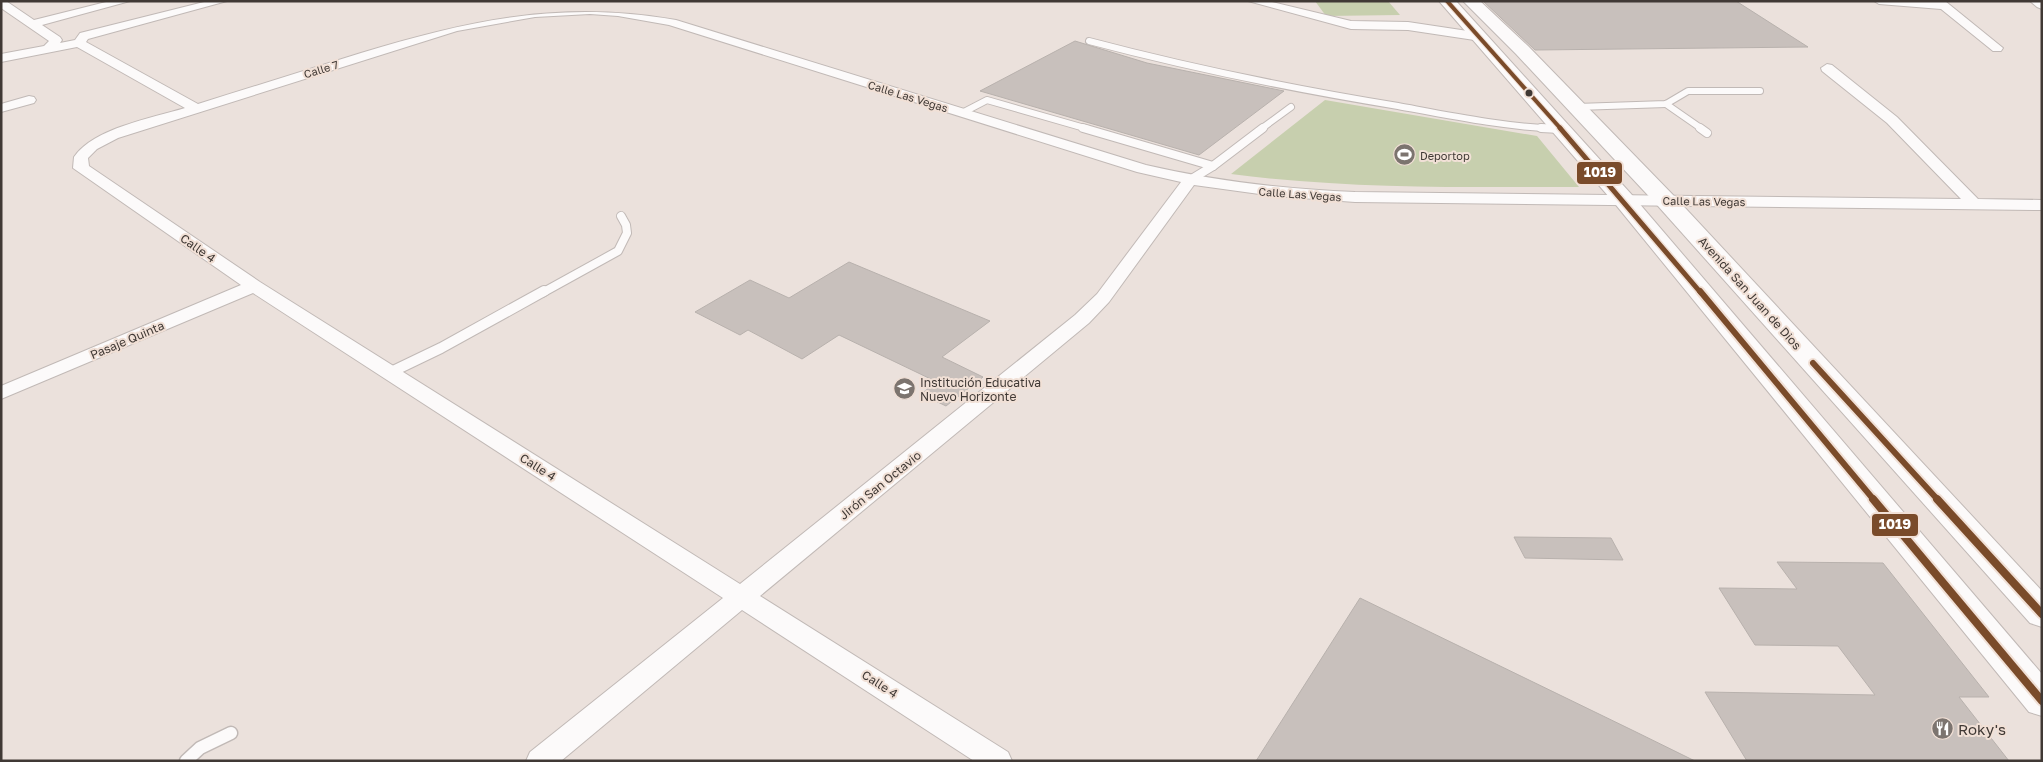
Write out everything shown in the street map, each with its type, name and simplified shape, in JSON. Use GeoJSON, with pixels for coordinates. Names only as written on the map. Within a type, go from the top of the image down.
{"type":"FeatureCollection","features":[{"type":"Feature","properties":{"kind":"main road"},"geometry":{"type":"LineString","coordinates":[[1447,1],[1624,200],[2042,701]]}},
{"type":"Feature","properties":{"kind":"main road","name":"Avenida San Juan de Dios"},"geometry":{"type":"LineString","coordinates":[[1471,1],[1577,107],[1666,201],[2042,614]]}},
{"type":"Feature","properties":{"kind":"street"},"geometry":{"type":"LineString","coordinates":[[32,24],[126,1]]}},
{"type":"Feature","properties":{"kind":"street"},"geometry":{"type":"LineString","coordinates":[[79,43],[84,36],[222,1]]}},
{"type":"Feature","properties":{"kind":"street"},"geometry":{"type":"LineString","coordinates":[[1254,1],[1351,25],[1408,26],[1481,37]]}},
{"type":"Feature","properties":{"kind":"street"},"geometry":{"type":"LineString","coordinates":[[1879,1],[1941,4],[1997,48]]}},
{"type":"Feature","properties":{"kind":"street"},"geometry":{"type":"LineString","coordinates":[[1,3],[56,40],[48,49]]}},
{"type":"Feature","properties":{"kind":"street","name":"Calle 7"},"geometry":{"type":"LineString","coordinates":[[81,168],[81,157],[99,142],[113,135],[195,108],[454,28],[496,18],[587,6]]}},
{"type":"Feature","properties":{"kind":"street","name":"Calle Las Vegas"},"geometry":{"type":"LineString","coordinates":[[587,6],[655,18],[1142,168],[1190,180],[1251,190],[1355,198],[2042,205]]}},
{"type":"Feature","properties":{"kind":"street"},"geometry":{"type":"LineString","coordinates":[[1,58],[79,43],[195,108]]}},
{"type":"Feature","properties":{"kind":"street"},"geometry":{"type":"LineString","coordinates":[[1827,68],[1892,120],[1974,204]]}},
{"type":"Feature","properties":{"kind":"street"},"geometry":{"type":"LineString","coordinates":[[1,108],[29,100]]}},
{"type":"Feature","properties":{"kind":"street","name":"Calle 4"},"geometry":{"type":"LineString","coordinates":[[81,168],[254,286],[998,761]]}},
{"type":"Feature","properties":{"kind":"street","name":"Jirón San Octavio"},"geometry":{"type":"LineString","coordinates":[[540,761],[1082,319],[1104,298],[1190,180]]}},
{"type":"Feature","properties":{"kind":"street","name":"Pasaje Quinta"},"geometry":{"type":"LineString","coordinates":[[1,393],[254,286]]}},
{"type":"Feature","properties":{"kind":"lane"},"geometry":{"type":"LineString","coordinates":[[1089,41],[1187,66],[1338,96],[1526,127],[1560,129]]}},
{"type":"Feature","properties":{"kind":"lane"},"geometry":{"type":"LineString","coordinates":[[1577,107],[1666,104],[1688,91],[1760,91]]}},
{"type":"Feature","properties":{"kind":"lane"},"geometry":{"type":"LineString","coordinates":[[962,113],[987,100],[1214,166]]}},
{"type":"Feature","properties":{"kind":"lane"},"geometry":{"type":"LineString","coordinates":[[1666,104],[1707,133]]}},
{"type":"Feature","properties":{"kind":"lane"},"geometry":{"type":"LineString","coordinates":[[1190,180],[1214,166],[1291,106]]}},
{"type":"Feature","properties":{"kind":"lane"},"geometry":{"type":"LineString","coordinates":[[389,373],[441,348],[618,251],[629,231],[627,223],[622,216]]}},
{"type":"Feature","properties":{"kind":"lane"},"geometry":{"type":"LineString","coordinates":[[186,761],[200,748],[231,733]]}},
{"type":"Feature","properties":{"kind":"green space"},"geometry":{"type":"Polygon","coordinates":[[[1315,1],[1388,1],[1400,15],[1326,16],[1315,1]]]}},
{"type":"Feature","properties":{"kind":"green space","name":"Deportop"},"geometry":{"type":"Polygon","coordinates":[[[1325,100],[1537,136],[1579,187],[1361,185],[1231,174],[1325,100]]]}},
{"type":"Feature","properties":{"kind":"building"},"geometry":{"type":"Polygon","coordinates":[[[1483,1],[1736,1],[1808,47],[1535,50],[1483,1]]]}},
{"type":"Feature","properties":{"kind":"building"},"geometry":{"type":"Polygon","coordinates":[[[1075,41],[1147,63],[1284,91],[1199,155],[980,91],[1075,41]]]}},
{"type":"Feature","properties":{"kind":"building"},"geometry":{"type":"Polygon","coordinates":[[[849,262],[990,321],[942,357],[983,377],[946,406],[921,394],[937,382],[839,335],[802,359],[748,330],[740,335],[695,312],[750,280],[789,298],[849,262]]]}},
{"type":"Feature","properties":{"kind":"building"},"geometry":{"type":"Polygon","coordinates":[[[1514,537],[1611,538],[1623,560],[1525,558],[1514,537]]]}},
{"type":"Feature","properties":{"kind":"building"},"geometry":{"type":"Polygon","coordinates":[[[1777,562],[1883,563],[1989,697],[1959,697],[2009,761],[1747,761],[1705,692],[1875,695],[1838,646],[1755,645],[1719,588],[1797,589],[1777,562]]]}},
{"type":"Feature","properties":{"kind":"building"},"geometry":{"type":"Polygon","coordinates":[[[1360,598],[1634,731],[1695,761],[1256,761],[1360,598]]]}},
{"type":"Feature","properties":{"kind":"transit line","name":"1019"},"geometry":{"type":"LineString","coordinates":[[1447,1],[1624,200],[2042,701]]}},
{"type":"Feature","properties":{"kind":"transit line","name":"1019"},"geometry":{"type":"LineString","coordinates":[[1813,363],[2042,614]]}},
{"type":"Feature","properties":{"kind":"place","name":"Deportop"},"geometry":{"type":"Point","coordinates":[1404,155]}},
{"type":"Feature","properties":{"kind":"place","name":"Institución Educativa Nuevo Horizonte"},"geometry":{"type":"Point","coordinates":[904,389]}},
{"type":"Feature","properties":{"kind":"place","name":"Roky's"},"geometry":{"type":"Point","coordinates":[1942,729]}}]}
